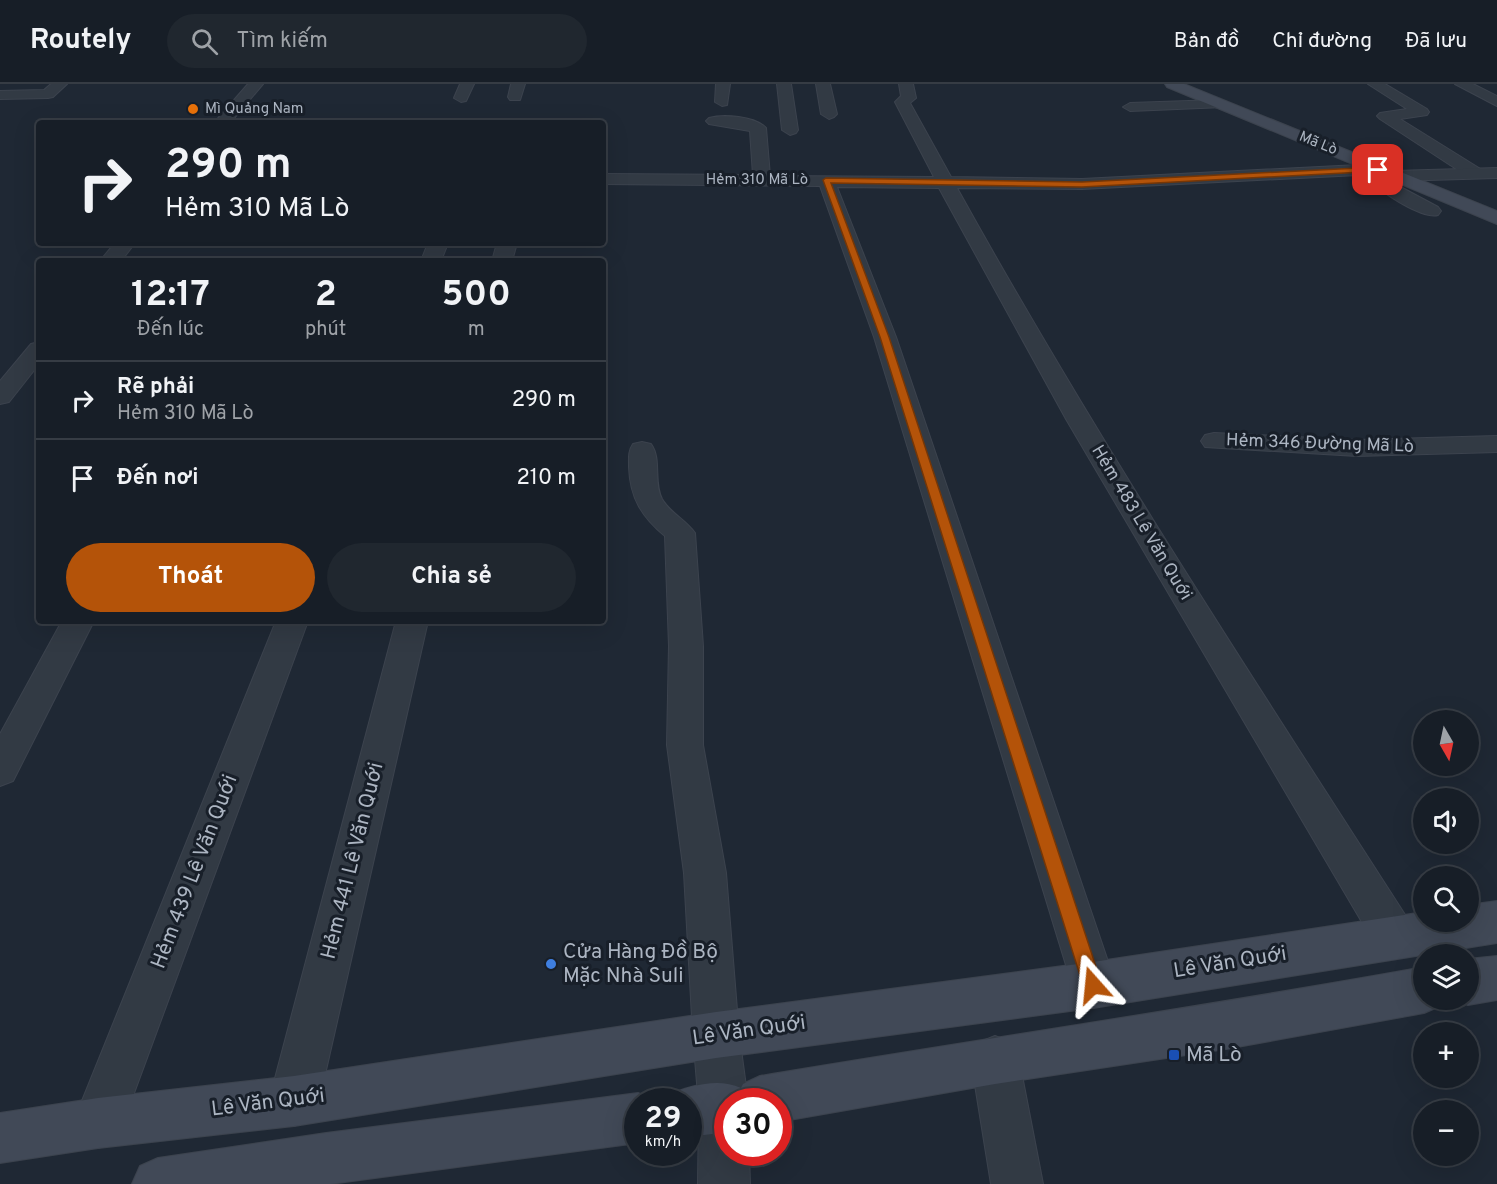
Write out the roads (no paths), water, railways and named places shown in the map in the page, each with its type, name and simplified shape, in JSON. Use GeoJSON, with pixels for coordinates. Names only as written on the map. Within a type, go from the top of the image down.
{"type":"FeatureCollection","features":[{"type":"Feature","properties":{"kind":"main road","name":"Mã Lò"},"geometry":{"type":"LineString","coordinates":[[1172,84],[1497,218]]}},
{"type":"Feature","properties":{"kind":"main road","name":"Lê Văn Quới"},"geometry":{"type":"LineString","coordinates":[[0,1138],[98,1123],[294,1101],[716,1035],[1093,985],[1394,936],[1497,922]]}},
{"type":"Feature","properties":{"kind":"main road"},"geometry":{"type":"LineString","coordinates":[[1479,980],[1497,978]]}},
{"type":"Feature","properties":{"kind":"main road"},"geometry":{"type":"LineString","coordinates":[[792,1095],[994,1060],[1226,1026],[1413,992]]}},
{"type":"Feature","properties":{"kind":"main road"},"geometry":{"type":"LineString","coordinates":[[158,1184],[324,1171],[624,1121]]}},
{"type":"Feature","properties":{"kind":"street"},"geometry":{"type":"LineString","coordinates":[[0,95],[48,93],[60,84]]}},
{"type":"Feature","properties":{"kind":"street"},"geometry":{"type":"LineString","coordinates":[[224,120],[256,84]]}},
{"type":"Feature","properties":{"kind":"street"},"geometry":{"type":"LineString","coordinates":[[461,98],[467,84]]}},
{"type":"Feature","properties":{"kind":"street"},"geometry":{"type":"LineString","coordinates":[[722,102],[723,84]]}},
{"type":"Feature","properties":{"kind":"street"},"geometry":{"type":"LineString","coordinates":[[784,84],[790,130]]}},
{"type":"Feature","properties":{"kind":"street"},"geometry":{"type":"LineString","coordinates":[[823,84],[829,114]]}},
{"type":"Feature","properties":{"kind":"street","name":"Hẻm 483 Lê Văn Quới"},"geometry":{"type":"LineString","coordinates":[[906,84],[909,98],[902,102],[944,183],[1146,536],[1394,936]]}},
{"type":"Feature","properties":{"kind":"street"},"geometry":{"type":"LineString","coordinates":[[1375,84],[1422,112],[1385,116],[1476,174]]}},
{"type":"Feature","properties":{"kind":"street"},"geometry":{"type":"LineString","coordinates":[[1462,84],[1497,102]]}},
{"type":"Feature","properties":{"kind":"street"},"geometry":{"type":"LineString","coordinates":[[1130,107],[1219,104]]}},
{"type":"Feature","properties":{"kind":"street"},"geometry":{"type":"LineString","coordinates":[[714,121],[753,124],[758,128],[762,180]]}},
{"type":"Feature","properties":{"kind":"street"},"geometry":{"type":"LineString","coordinates":[[1386,173],[1382,181],[1386,186],[1432,211]]}},
{"type":"Feature","properties":{"kind":"street","name":"Hẻm 310 Mã Lò"},"geometry":{"type":"LineString","coordinates":[[606,179],[1082,184],[1386,173],[1497,173]]}},
{"type":"Feature","properties":{"kind":"street"},"geometry":{"type":"LineString","coordinates":[[826,180],[885,337],[1093,985]]}},
{"type":"Feature","properties":{"kind":"street"},"geometry":{"type":"LineString","coordinates":[[112,258],[122,246]]}},
{"type":"Feature","properties":{"kind":"street"},"geometry":{"type":"LineString","coordinates":[[0,397],[36,353]]}},
{"type":"Feature","properties":{"kind":"street","name":"Hẻm 346 Đường Mã Lò"},"geometry":{"type":"LineString","coordinates":[[1215,441],[1357,448],[1497,444]]}},
{"type":"Feature","properties":{"kind":"street"},"geometry":{"type":"LineString","coordinates":[[642,450],[643,490],[655,513],[680,533],[686,646],[685,745],[705,873],[716,1035],[723,1088]]}},
{"type":"Feature","properties":{"kind":"street"},"geometry":{"type":"LineString","coordinates":[[0,770],[76,624]]}},
{"type":"Feature","properties":{"kind":"street","name":"Hẻm 439 Lê Văn Quới"},"geometry":{"type":"LineString","coordinates":[[98,1123],[291,624]]}},
{"type":"Feature","properties":{"kind":"street","name":"Hẻm 441 Lê Văn Quới"},"geometry":{"type":"LineString","coordinates":[[294,1101],[411,624]]}},
{"type":"Feature","properties":{"kind":"street"},"geometry":{"type":"LineString","coordinates":[[994,1060],[1017,1184]]}},
{"type":"Feature","properties":{"kind":"street"},"geometry":{"type":"LineString","coordinates":[[724,1166],[724,1184]]}},
{"type":"Feature","properties":{"kind":"place","name":"Mì Quảng Nam"},"geometry":{"type":"Point","coordinates":[193,109]}},
{"type":"Feature","properties":{"kind":"place","name":"Cửa Hàng Đồ Bộ Mặc Nhà Suli"},"geometry":{"type":"Point","coordinates":[551,964]}},
{"type":"Feature","properties":{"kind":"place","name":"Mã Lò"},"geometry":{"type":"Point","coordinates":[1174,1055]}}]}
